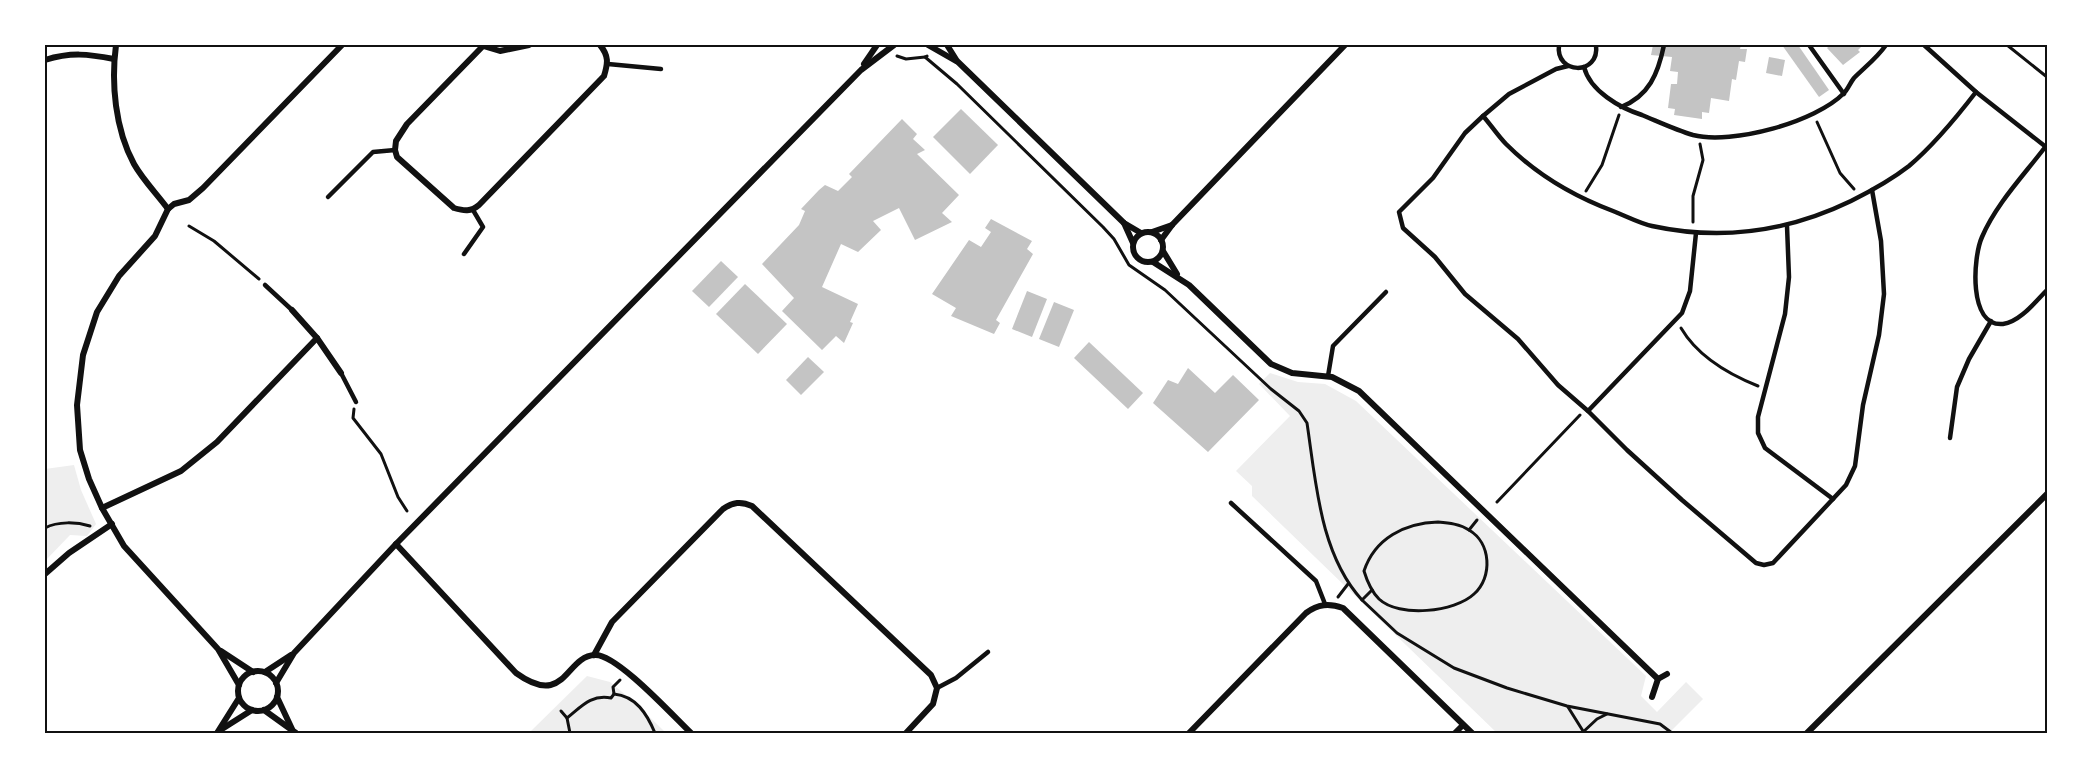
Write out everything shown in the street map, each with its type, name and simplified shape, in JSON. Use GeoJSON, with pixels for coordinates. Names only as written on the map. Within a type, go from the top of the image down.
{"type":"FeatureCollection","features":[{"type":"Feature","properties":{"kind":"street"},"geometry":{"type":"LineString","coordinates":[[116,45],[114,88],[120,131],[134,164],[168,208]]}},
{"type":"Feature","properties":{"kind":"street"},"geometry":{"type":"LineString","coordinates":[[252,710],[239,698],[239,685],[218,649],[124,546],[102,508],[89,479],[80,450],[77,405],[83,355],[97,312],[119,276],[155,236],[168,208],[189,200],[203,188],[342,45]]}},
{"type":"Feature","properties":{"kind":"street"},"geometry":{"type":"LineString","coordinates":[[529,45],[500,51],[481,46],[407,124],[396,141],[397,157],[454,208],[462,211],[472,210],[604,76],[608,64],[606,53],[600,45]]}},
{"type":"Feature","properties":{"kind":"street"},"geometry":{"type":"LineString","coordinates":[[861,70],[877,45]]}},
{"type":"Feature","properties":{"kind":"street"},"geometry":{"type":"LineString","coordinates":[[276,683],[294,653],[396,544],[861,70],[894,45]]}},
{"type":"Feature","properties":{"kind":"street"},"geometry":{"type":"LineString","coordinates":[[928,45],[957,61]]}},
{"type":"Feature","properties":{"kind":"street"},"geometry":{"type":"LineString","coordinates":[[947,45],[957,61],[1124,222],[1141,233],[1172,225]]}},
{"type":"Feature","properties":{"kind":"street"},"geometry":{"type":"LineString","coordinates":[[1179,277],[1162,251],[1161,240],[1172,225],[1345,45]]}},
{"type":"Feature","properties":{"kind":"street"},"geometry":{"type":"LineString","coordinates":[[45,60],[62,55],[86,53],[114,59]]}},
{"type":"Feature","properties":{"kind":"street"},"geometry":{"type":"LineString","coordinates":[[1124,222],[1136,257],[1143,262],[1153,262],[1179,277],[1271,364],[1292,373],[1328,376],[1347,383],[1359,392],[1658,679]]}},
{"type":"Feature","properties":{"kind":"street"},"geometry":{"type":"LineString","coordinates":[[1152,232],[1161,240]]}},
{"type":"Feature","properties":{"kind":"street"},"geometry":{"type":"LineString","coordinates":[[1133,243],[1141,233]]}},
{"type":"Feature","properties":{"kind":"street"},"geometry":{"type":"LineString","coordinates":[[1153,262],[1157,260],[1162,251]]}},
{"type":"Feature","properties":{"kind":"street"},"geometry":{"type":"LineString","coordinates":[[292,310],[317,338],[341,373]]}},
{"type":"Feature","properties":{"kind":"street"},"geometry":{"type":"LineString","coordinates":[[102,508],[181,471],[216,442],[317,338]]}},
{"type":"Feature","properties":{"kind":"street"},"geometry":{"type":"LineString","coordinates":[[1807,733],[2047,494]]}},
{"type":"Feature","properties":{"kind":"street"},"geometry":{"type":"LineString","coordinates":[[594,655],[612,622],[723,509],[745,502],[752,506],[931,675],[937,688],[933,704],[906,733]]}},
{"type":"Feature","properties":{"kind":"street"},"geometry":{"type":"LineString","coordinates":[[45,574],[69,553],[112,524]]}},
{"type":"Feature","properties":{"kind":"street"},"geometry":{"type":"LineString","coordinates":[[396,544],[516,673],[528,682],[545,686],[561,681],[581,661],[594,655],[604,657],[627,671],[692,733]]}},
{"type":"Feature","properties":{"kind":"street"},"geometry":{"type":"LineString","coordinates":[[1189,733],[1306,613],[1314,606],[1325,604],[1343,608],[1472,733]]}},
{"type":"Feature","properties":{"kind":"street"},"geometry":{"type":"LineString","coordinates":[[218,649],[253,672]]}},
{"type":"Feature","properties":{"kind":"street"},"geometry":{"type":"LineString","coordinates":[[265,672],[294,653]]}},
{"type":"Feature","properties":{"kind":"street"},"geometry":{"type":"LineString","coordinates":[[239,685],[246,674],[265,672],[270,675],[276,683],[277,697],[294,731]]}},
{"type":"Feature","properties":{"kind":"street"},"geometry":{"type":"LineString","coordinates":[[1652,697],[1658,679],[1666,674]]}},
{"type":"Feature","properties":{"kind":"street"},"geometry":{"type":"LineString","coordinates":[[264,710],[277,697]]}},
{"type":"Feature","properties":{"kind":"street"},"geometry":{"type":"LineString","coordinates":[[218,732],[239,698]]}},
{"type":"Feature","properties":{"kind":"street"},"geometry":{"type":"LineString","coordinates":[[218,732],[252,710],[264,710],[294,731]]}},
{"type":"Feature","properties":{"kind":"street"},"geometry":{"type":"LineString","coordinates":[[1455,733],[1463,725]]}},
{"type":"Feature","properties":{"kind":"lane"},"geometry":{"type":"LineString","coordinates":[[1559,45],[1559,56],[1568,66]]}},
{"type":"Feature","properties":{"kind":"lane"},"geometry":{"type":"LineString","coordinates":[[1596,45],[1594,60],[1584,67],[1568,66],[1556,69],[1509,94],[1465,133],[1433,178],[1399,212],[1403,228],[1435,257],[1465,294],[1518,339],[1558,385],[1682,500],[1756,563],[1764,565],[1773,563],[1846,485],[1855,466],[1863,405],[1884,294],[1881,241],[1872,190]]}},
{"type":"Feature","properties":{"kind":"lane"},"geometry":{"type":"LineString","coordinates":[[1621,107],[1640,98],[1646,91],[1659,66],[1664,45]]}},
{"type":"Feature","properties":{"kind":"lane"},"geometry":{"type":"LineString","coordinates":[[1809,45],[1844,94]]}},
{"type":"Feature","properties":{"kind":"lane"},"geometry":{"type":"LineString","coordinates":[[1584,67],[1586,75],[1594,85],[1621,107],[1694,135],[1725,136],[1767,131],[1810,114],[1844,94],[1854,78],[1886,45]]}},
{"type":"Feature","properties":{"kind":"lane"},"geometry":{"type":"LineString","coordinates":[[1924,45],[1976,92],[2047,147],[2001,206],[1981,238],[1974,267],[1976,296],[1980,309],[1991,321],[2003,324],[2018,318],[2047,290]]}},
{"type":"Feature","properties":{"kind":"lane"},"geometry":{"type":"LineString","coordinates":[[608,64],[661,69]]}},
{"type":"Feature","properties":{"kind":"lane"},"geometry":{"type":"LineString","coordinates":[[1483,116],[1505,144],[1540,173],[1581,199],[1650,225],[1694,232],[1738,233],[1787,226],[1828,212],[1872,190],[1908,166],[1923,152],[1945,131],[1976,92]]}},
{"type":"Feature","properties":{"kind":"lane"},"geometry":{"type":"LineString","coordinates":[[328,197],[373,152],[395,150]]}},
{"type":"Feature","properties":{"kind":"lane"},"geometry":{"type":"LineString","coordinates":[[464,254],[483,227],[472,210]]}},
{"type":"Feature","properties":{"kind":"lane"},"geometry":{"type":"LineString","coordinates":[[1787,226],[1789,277],[1785,314],[1758,417],[1758,433],[1765,448],[1833,499]]}},
{"type":"Feature","properties":{"kind":"lane"},"geometry":{"type":"LineString","coordinates":[[1587,410],[1682,313],[1690,291],[1694,232]]}},
{"type":"Feature","properties":{"kind":"lane"},"geometry":{"type":"LineString","coordinates":[[265,285],[292,310]]}},
{"type":"Feature","properties":{"kind":"lane"},"geometry":{"type":"LineString","coordinates":[[1328,376],[1333,346],[1386,292]]}},
{"type":"Feature","properties":{"kind":"lane"},"geometry":{"type":"LineString","coordinates":[[1950,438],[1958,387],[1969,359],[1991,321]]}},
{"type":"Feature","properties":{"kind":"lane"},"geometry":{"type":"LineString","coordinates":[[341,373],[356,402]]}},
{"type":"Feature","properties":{"kind":"lane"},"geometry":{"type":"LineString","coordinates":[[1231,503],[1317,581],[1325,604]]}},
{"type":"Feature","properties":{"kind":"lane"},"geometry":{"type":"LineString","coordinates":[[937,688],[956,678],[988,652]]}},
{"type":"Feature","properties":{"kind":"path"},"geometry":{"type":"LineString","coordinates":[[2007,45],[2047,77]]}},
{"type":"Feature","properties":{"kind":"path"},"geometry":{"type":"LineString","coordinates":[[887,50],[906,59],[925,57],[936,50]]}},
{"type":"Feature","properties":{"kind":"path"},"geometry":{"type":"LineString","coordinates":[[925,57],[957,84],[1102,227],[1114,240],[1129,265],[1165,290],[1270,389],[1299,411],[1307,423],[1325,531],[1348,584],[1397,633],[1454,668],[1508,688],[1567,706],[1660,724],[1672,733]]}},
{"type":"Feature","properties":{"kind":"path"},"geometry":{"type":"LineString","coordinates":[[1581,199],[1602,165],[1618,122],[1621,107]]}},
{"type":"Feature","properties":{"kind":"path"},"geometry":{"type":"LineString","coordinates":[[1810,114],[1821,128],[1840,173],[1859,196]]}},
{"type":"Feature","properties":{"kind":"path"},"geometry":{"type":"LineString","coordinates":[[1694,135],[1700,143],[1703,159],[1693,196],[1694,232]]}},
{"type":"Feature","properties":{"kind":"path"},"geometry":{"type":"LineString","coordinates":[[189,226],[214,241],[265,285]]}},
{"type":"Feature","properties":{"kind":"path"},"geometry":{"type":"LineString","coordinates":[[1676,320],[1686,336],[1723,370],[1765,389]]}},
{"type":"Feature","properties":{"kind":"path"},"geometry":{"type":"LineString","coordinates":[[356,402],[352,413],[353,418],[381,454],[398,497],[407,511]]}},
{"type":"Feature","properties":{"kind":"path"},"geometry":{"type":"LineString","coordinates":[[1497,502],[1587,410]]}},
{"type":"Feature","properties":{"kind":"path"},"geometry":{"type":"LineString","coordinates":[[1469,530],[1484,512]]}},
{"type":"Feature","properties":{"kind":"path"},"geometry":{"type":"LineString","coordinates":[[45,528],[51,525],[79,523],[99,532]]}},
{"type":"Feature","properties":{"kind":"path"},"geometry":{"type":"LineString","coordinates":[[1425,523],[1456,524],[1469,530],[1479,538],[1487,561],[1486,574],[1474,595],[1455,605],[1420,611],[1403,609],[1380,601],[1372,590],[1364,571],[1368,559],[1372,552],[1392,535],[1425,523]]}},
{"type":"Feature","properties":{"kind":"path"},"geometry":{"type":"LineString","coordinates":[[1334,605],[1341,590],[1348,584]]}},
{"type":"Feature","properties":{"kind":"path"},"geometry":{"type":"LineString","coordinates":[[1362,600],[1372,590]]}},
{"type":"Feature","properties":{"kind":"path"},"geometry":{"type":"LineString","coordinates":[[567,718],[590,699],[602,696],[611,698],[614,694],[614,687],[627,671]]}},
{"type":"Feature","properties":{"kind":"path"},"geometry":{"type":"LineString","coordinates":[[614,694],[626,695],[633,701],[645,713],[656,733]]}},
{"type":"Feature","properties":{"kind":"path"},"geometry":{"type":"LineString","coordinates":[[1567,706],[1582,732],[1608,713]]}},
{"type":"Feature","properties":{"kind":"path"},"geometry":{"type":"LineString","coordinates":[[561,711],[567,718],[570,733]]}},
{"type":"Feature","properties":{"kind":"shaded area"},"geometry":{"type":"Polygon","coordinates":[[[1270,373],[1298,382],[1325,384],[1356,401],[1646,676],[1641,696],[1657,712],[1686,682],[1703,699],[1669,733],[1497,733],[1252,496],[1252,486],[1236,471],[1290,416],[1259,384],[1270,373]]]}},
{"type":"Feature","properties":{"kind":"shaded area"},"geometry":{"type":"Polygon","coordinates":[[[74,465],[81,490],[96,524],[87,536],[70,535],[45,561],[45,469],[74,465]]]}},
{"type":"Feature","properties":{"kind":"shaded area"},"geometry":{"type":"Polygon","coordinates":[[[587,676],[610,682],[666,733],[529,733],[587,676]]]}},
{"type":"Feature","properties":{"kind":"building"},"geometry":{"type":"Polygon","coordinates":[[[1653,45],[1741,45],[1740,49],[1747,49],[1745,62],[1739,61],[1736,80],[1732,79],[1729,101],[1711,98],[1709,113],[1702,112],[1702,119],[1674,115],[1675,109],[1668,108],[1671,84],[1677,84],[1678,72],[1670,71],[1672,57],[1651,55],[1653,45]]]}},
{"type":"Feature","properties":{"kind":"building"},"geometry":{"type":"Polygon","coordinates":[[[1782,45],[1798,45],[1829,90],[1819,97],[1782,45]]]}},
{"type":"Feature","properties":{"kind":"building"},"geometry":{"type":"Polygon","coordinates":[[[1830,45],[1863,45],[1858,50],[1860,52],[1843,65],[1827,48],[1830,45]]]}},
{"type":"Feature","properties":{"kind":"building"},"geometry":{"type":"Polygon","coordinates":[[[1769,57],[1785,60],[1782,76],[1766,73],[1769,57]]]}},
{"type":"Feature","properties":{"kind":"building"},"geometry":{"type":"Polygon","coordinates":[[[961,109],[998,145],[970,174],[933,137],[961,109]]]}},
{"type":"Feature","properties":{"kind":"building"},"geometry":{"type":"Polygon","coordinates":[[[902,119],[917,134],[913,139],[925,150],[917,154],[959,195],[942,213],[952,222],[915,240],[899,208],[873,221],[881,230],[858,252],[841,244],[822,287],[858,304],[844,343],[836,336],[822,350],[782,311],[794,298],[762,264],[799,225],[805,211],[801,209],[819,190],[825,185],[838,191],[852,177],[849,174],[902,119]]]}},
{"type":"Feature","properties":{"kind":"building"},"geometry":{"type":"Polygon","coordinates":[[[991,219],[1032,241],[1027,249],[1033,254],[996,320],[1000,323],[994,334],[951,316],[956,308],[932,294],[969,240],[981,247],[991,232],[985,228],[991,219]]]}},
{"type":"Feature","properties":{"kind":"building"},"geometry":{"type":"Polygon","coordinates":[[[721,261],[738,277],[709,307],[692,291],[721,261]]]}},
{"type":"Feature","properties":{"kind":"building"},"geometry":{"type":"Polygon","coordinates":[[[745,284],[787,324],[758,354],[716,314],[745,284]]]}},
{"type":"Feature","properties":{"kind":"building"},"geometry":{"type":"Polygon","coordinates":[[[1027,291],[1047,299],[1032,337],[1012,329],[1027,291]]]}},
{"type":"Feature","properties":{"kind":"building"},"geometry":{"type":"Polygon","coordinates":[[[1054,302],[1074,310],[1059,347],[1039,339],[1054,302]]]}},
{"type":"Feature","properties":{"kind":"building"},"geometry":{"type":"Polygon","coordinates":[[[1089,342],[1143,393],[1128,409],[1074,358],[1089,342]]]}},
{"type":"Feature","properties":{"kind":"building"},"geometry":{"type":"Polygon","coordinates":[[[808,357],[824,372],[801,395],[786,380],[808,357]]]}},
{"type":"Feature","properties":{"kind":"building"},"geometry":{"type":"Polygon","coordinates":[[[1188,368],[1215,393],[1233,375],[1259,400],[1208,452],[1153,403],[1168,380],[1178,384],[1188,368]]]}}]}
